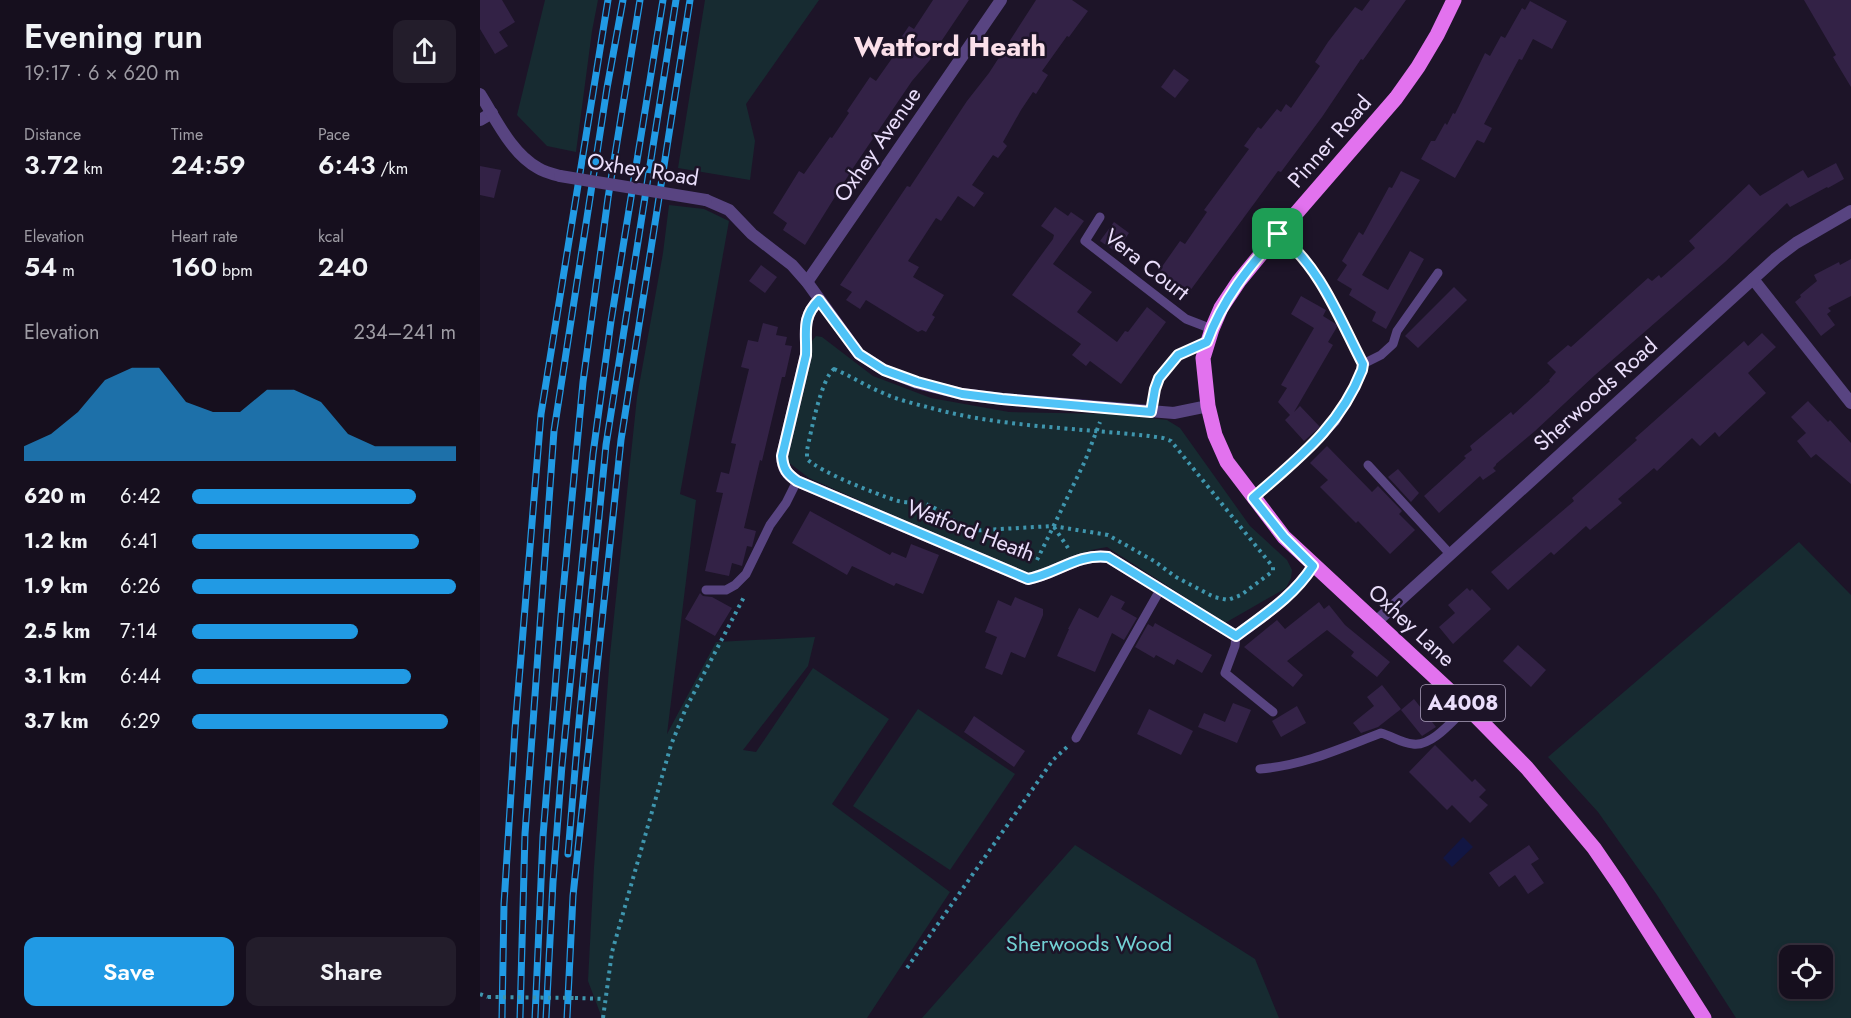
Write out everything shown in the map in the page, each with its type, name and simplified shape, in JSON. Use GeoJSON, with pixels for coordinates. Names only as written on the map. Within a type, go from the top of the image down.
{"type":"FeatureCollection","features":[{"type":"Feature","properties":{"kind":"main road","name":"Pinner Road"},"geometry":{"type":"LineString","coordinates":[[1208,405],[1203,358],[1209,335],[1221,308],[1239,281],[1278,234],[1396,98],[1437,35],[1454,0]]}},
{"type":"Feature","properties":{"kind":"main road","name":"Oxhey Lane"},"geometry":{"type":"LineString","coordinates":[[1208,405],[1215,435],[1227,462],[1284,537],[1467,707],[1527,768],[1594,848],[1704,1018]]}},
{"type":"Feature","properties":{"kind":"street","name":"Oxhey Avenue"},"geometry":{"type":"LineString","coordinates":[[807,282],[1001,0]]}},
{"type":"Feature","properties":{"kind":"street","name":"Oxhey Road"},"geometry":{"type":"LineString","coordinates":[[480,94],[511,143],[537,168],[560,176],[706,200],[729,210],[752,234],[792,265],[807,282]]}},
{"type":"Feature","properties":{"kind":"street"},"geometry":{"type":"LineString","coordinates":[[480,120],[492,113]]}},
{"type":"Feature","properties":{"kind":"street","name":"Sherwoods Road"},"geometry":{"type":"LineString","coordinates":[[1376,622],[1753,279],[1796,243],[1851,212]]}},
{"type":"Feature","properties":{"kind":"street"},"geometry":{"type":"LineString","coordinates":[[1753,279],[1851,403]]}},
{"type":"Feature","properties":{"kind":"street"},"geometry":{"type":"LineString","coordinates":[[807,282],[859,354],[884,370],[917,382],[962,394],[1151,412],[1174,413],[1208,405]]}},
{"type":"Feature","properties":{"kind":"street"},"geometry":{"type":"LineString","coordinates":[[797,481],[786,474],[782,456],[806,355],[805,324],[811,309],[819,300]]}},
{"type":"Feature","properties":{"kind":"street","name":"Watford Heath"},"geometry":{"type":"LineString","coordinates":[[797,481],[1028,579],[1042,577],[1077,560],[1095,555],[1108,557],[1236,636]]}},
{"type":"Feature","properties":{"kind":"street"},"geometry":{"type":"LineString","coordinates":[[1236,636],[1292,593],[1313,566]]}},
{"type":"Feature","properties":{"kind":"lane","name":"Vera Court"},"geometry":{"type":"LineString","coordinates":[[1100,217],[1084,241],[1209,335]]}},
{"type":"Feature","properties":{"kind":"lane"},"geometry":{"type":"LineString","coordinates":[[1363,364],[1382,355],[1393,344],[1397,331],[1437,273]]}},
{"type":"Feature","properties":{"kind":"lane"},"geometry":{"type":"LineString","coordinates":[[1253,498],[1309,449],[1335,422],[1359,378],[1363,364],[1342,322]]}},
{"type":"Feature","properties":{"kind":"lane"},"geometry":{"type":"LineString","coordinates":[[1151,412],[1159,378],[1178,355],[1209,335]]}},
{"type":"Feature","properties":{"kind":"lane"},"geometry":{"type":"LineString","coordinates":[[1368,465],[1450,554]]}},
{"type":"Feature","properties":{"kind":"lane"},"geometry":{"type":"LineString","coordinates":[[706,590],[726,591],[746,574],[770,525],[786,503],[797,481]]}},
{"type":"Feature","properties":{"kind":"lane"},"geometry":{"type":"LineString","coordinates":[[1076,738],[1160,590]]}},
{"type":"Feature","properties":{"kind":"lane"},"geometry":{"type":"LineString","coordinates":[[1236,636],[1235,646],[1225,673],[1273,712]]}},
{"type":"Feature","properties":{"kind":"lane"},"geometry":{"type":"LineString","coordinates":[[1260,769],[1284,767],[1315,759],[1381,733],[1414,745],[1424,744],[1434,738],[1467,707]]}},
{"type":"Feature","properties":{"kind":"path"},"geometry":{"type":"LineString","coordinates":[[1278,234],[1293,246],[1329,296],[1342,322]]}},
{"type":"Feature","properties":{"kind":"path"},"geometry":{"type":"LineString","coordinates":[[834,369],[884,393],[967,416],[1163,438],[1171,441],[1267,558],[1273,571],[1241,595],[1228,600],[1214,597],[1176,577],[1154,561],[1108,535],[1053,526],[967,531],[944,513],[926,504],[898,501],[813,465],[807,459],[807,450],[822,390],[830,372],[834,369]]}},
{"type":"Feature","properties":{"kind":"path"},"geometry":{"type":"LineString","coordinates":[[1028,579],[1084,461],[1105,407]]}},
{"type":"Feature","properties":{"kind":"path"},"geometry":{"type":"LineString","coordinates":[[1053,526],[1077,560]]}},
{"type":"Feature","properties":{"kind":"path"},"geometry":{"type":"LineString","coordinates":[[603,1018],[612,952],[671,745],[686,708],[722,638]]}},
{"type":"Feature","properties":{"kind":"path"},"geometry":{"type":"LineString","coordinates":[[907,968],[1053,760],[1076,738]]}},
{"type":"Feature","properties":{"kind":"path"},"geometry":{"type":"LineString","coordinates":[[480,994],[488,997],[605,999]]}},
{"type":"Feature","properties":{"kind":"green space"},"geometry":{"type":"Polygon","coordinates":[[[545,0],[598,0],[576,152],[547,146],[517,115],[545,0]]]}},
{"type":"Feature","properties":{"kind":"green space"},"geometry":{"type":"Polygon","coordinates":[[[705,0],[819,0],[746,104],[755,141],[750,180],[678,168],[705,0]]]}},
{"type":"Feature","properties":{"kind":"green space"},"geometry":{"type":"Polygon","coordinates":[[[669,205],[704,209],[729,221],[680,494],[696,500],[667,734],[716,642],[815,637],[808,666],[743,750],[756,752],[813,668],[889,719],[832,804],[950,892],[867,1018],[602,1018],[588,981],[610,655],[637,397],[663,253],[669,205]]]}},
{"type":"Feature","properties":{"kind":"green space"},"geometry":{"type":"Polygon","coordinates":[[[816,336],[822,337],[873,376],[931,398],[1009,412],[1111,414],[1167,420],[1180,428],[1250,526],[1287,560],[1292,570],[1286,588],[1225,623],[1107,547],[1091,550],[1030,576],[809,478],[788,462],[786,455],[812,341],[816,336]]]}},
{"type":"Feature","properties":{"kind":"green space"},"geometry":{"type":"Polygon","coordinates":[[[1799,542],[1851,595],[1851,1018],[1736,1018],[1657,895],[1598,812],[1548,757],[1799,542]]]}},
{"type":"Feature","properties":{"kind":"green space"},"geometry":{"type":"Polygon","coordinates":[[[918,709],[1015,774],[950,870],[853,806],[918,709]]]}},
{"type":"Feature","properties":{"kind":"green space","name":"Sherwoods Wood"},"geometry":{"type":"Polygon","coordinates":[[[1075,845],[1255,959],[1279,1018],[922,1018],[1075,845]]]}},
{"type":"Feature","properties":{"kind":"shaded area"},"geometry":{"type":"Polygon","coordinates":[[[1463,837],[1473,847],[1452,867],[1443,858],[1463,837]]]}},
{"type":"Feature","properties":{"kind":"building"},"geometry":{"type":"Polygon","coordinates":[[[480,0],[502,0],[515,22],[499,32],[508,46],[495,54],[480,29],[480,0]]]}},
{"type":"Feature","properties":{"kind":"building"},"geometry":{"type":"Polygon","coordinates":[[[933,0],[969,0],[934,52],[935,54],[912,81],[853,168],[805,245],[783,230],[787,223],[773,213],[799,171],[804,174],[830,137],[832,138],[870,77],[876,81],[900,47],[896,45],[909,26],[914,29],[933,0]]]}},
{"type":"Feature","properties":{"kind":"building"},"geometry":{"type":"Polygon","coordinates":[[[1036,0],[1072,0],[1088,11],[1042,71],[1048,75],[1036,94],[1033,92],[1021,110],[1003,142],[1007,146],[998,158],[993,155],[972,185],[984,193],[974,207],[958,196],[941,221],[936,218],[908,261],[919,267],[913,277],[944,295],[932,315],[935,317],[926,332],[922,330],[918,332],[866,300],[860,309],[846,300],[852,292],[840,285],[907,186],[910,187],[967,101],[989,73],[1036,0]]]}},
{"type":"Feature","properties":{"kind":"building"},"geometry":{"type":"Polygon","coordinates":[[[1370,0],[1406,0],[1363,60],[1361,59],[1322,117],[1281,172],[1278,171],[1184,299],[1154,278],[1180,241],[1185,244],[1207,212],[1204,210],[1249,149],[1244,146],[1258,127],[1261,129],[1277,109],[1281,112],[1286,104],[1291,108],[1320,66],[1315,62],[1328,42],[1355,7],[1362,11],[1370,0]]]}},
{"type":"Feature","properties":{"kind":"building"},"geometry":{"type":"Polygon","coordinates":[[[1804,0],[1851,0],[1851,87],[1833,57],[1836,55],[1804,0]]]}},
{"type":"Feature","properties":{"kind":"building"},"geometry":{"type":"Polygon","coordinates":[[[1530,1],[1567,21],[1552,49],[1533,39],[1522,60],[1519,59],[1484,124],[1492,128],[1484,143],[1477,140],[1455,178],[1421,159],[1431,141],[1435,141],[1445,123],[1447,125],[1453,113],[1455,114],[1485,53],[1490,56],[1501,36],[1505,38],[1522,8],[1525,10],[1530,1]]]}},
{"type":"Feature","properties":{"kind":"building"},"geometry":{"type":"Polygon","coordinates":[[[1174,69],[1189,80],[1175,98],[1161,87],[1174,69]]]}},
{"type":"Feature","properties":{"kind":"building"},"geometry":{"type":"Polygon","coordinates":[[[1836,163],[1844,179],[1790,207],[1787,203],[1725,262],[1496,464],[1493,468],[1496,471],[1483,480],[1480,476],[1439,513],[1424,496],[1466,458],[1464,456],[1472,450],[1470,446],[1511,412],[1513,415],[1550,381],[1556,372],[1547,363],[1568,345],[1571,347],[1648,278],[1652,281],[1659,275],[1661,278],[1695,248],[1689,241],[1749,184],[1760,196],[1803,170],[1808,178],[1836,163]]]}},
{"type":"Feature","properties":{"kind":"building"},"geometry":{"type":"Polygon","coordinates":[[[480,166],[501,170],[494,198],[480,195],[480,166]]]}},
{"type":"Feature","properties":{"kind":"building"},"geometry":{"type":"Polygon","coordinates":[[[1401,171],[1420,180],[1362,275],[1388,290],[1410,251],[1424,259],[1386,329],[1372,321],[1376,312],[1349,295],[1352,289],[1337,280],[1347,265],[1342,261],[1359,232],[1363,235],[1389,187],[1392,188],[1401,171]]]}},
{"type":"Feature","properties":{"kind":"building"},"geometry":{"type":"Polygon","coordinates":[[[1055,207],[1068,216],[1071,212],[1084,221],[1053,264],[1092,292],[1077,312],[1117,342],[1125,331],[1128,332],[1147,307],[1166,322],[1121,384],[1090,361],[1086,366],[1072,355],[1081,344],[1012,295],[1053,239],[1054,235],[1041,226],[1055,207]]]}},
{"type":"Feature","properties":{"kind":"building"},"geometry":{"type":"Polygon","coordinates":[[[1114,222],[1129,233],[1116,252],[1100,241],[1114,222]]]}},
{"type":"Feature","properties":{"kind":"building"},"geometry":{"type":"Polygon","coordinates":[[[1851,259],[1851,296],[1828,308],[1831,311],[1827,314],[1835,325],[1821,336],[1795,302],[1817,281],[1814,275],[1839,262],[1840,265],[1851,259]]]}},
{"type":"Feature","properties":{"kind":"building"},"geometry":{"type":"Polygon","coordinates":[[[761,265],[777,277],[765,293],[749,281],[761,265]]]}},
{"type":"Feature","properties":{"kind":"building"},"geometry":{"type":"Polygon","coordinates":[[[1454,287],[1467,300],[1418,348],[1405,336],[1454,287]]]}},
{"type":"Feature","properties":{"kind":"building"},"geometry":{"type":"Polygon","coordinates":[[[1301,296],[1326,310],[1323,316],[1337,327],[1328,342],[1333,345],[1294,412],[1300,406],[1320,427],[1304,441],[1285,420],[1290,415],[1278,402],[1287,388],[1281,385],[1314,328],[1291,314],[1301,296]]]}},
{"type":"Feature","properties":{"kind":"building"},"geometry":{"type":"Polygon","coordinates":[[[763,323],[778,327],[776,335],[787,337],[785,345],[792,346],[785,377],[782,377],[762,461],[760,460],[744,528],[756,531],[752,547],[747,546],[742,566],[732,563],[729,576],[705,571],[723,493],[716,492],[721,472],[729,474],[736,444],[731,443],[749,369],[741,367],[748,340],[758,342],[763,323]]]}},
{"type":"Feature","properties":{"kind":"building"},"geometry":{"type":"Polygon","coordinates":[[[1762,333],[1776,347],[1748,373],[1766,393],[1719,437],[1715,432],[1700,446],[1692,438],[1657,471],[1654,468],[1618,499],[1622,503],[1590,530],[1586,526],[1554,555],[1551,552],[1508,590],[1491,572],[1574,501],[1572,498],[1637,440],[1635,438],[1744,341],[1748,346],[1762,333]]]}},
{"type":"Feature","properties":{"kind":"building"},"geometry":{"type":"Polygon","coordinates":[[[1808,401],[1851,443],[1851,484],[1816,454],[1811,458],[1797,441],[1806,433],[1791,417],[1808,401]]]}},
{"type":"Feature","properties":{"kind":"building"},"geometry":{"type":"Polygon","coordinates":[[[1327,446],[1372,492],[1378,486],[1402,511],[1399,514],[1415,530],[1390,554],[1320,487],[1328,480],[1310,463],[1327,446]]]}},
{"type":"Feature","properties":{"kind":"building"},"geometry":{"type":"Polygon","coordinates":[[[1398,469],[1419,493],[1411,502],[1388,477],[1398,469]]]}},
{"type":"Feature","properties":{"kind":"building"},"geometry":{"type":"Polygon","coordinates":[[[810,511],[890,555],[892,552],[906,558],[911,544],[939,555],[923,594],[896,583],[894,586],[852,566],[847,575],[792,543],[810,511]]]}},
{"type":"Feature","properties":{"kind":"building"},"geometry":{"type":"Polygon","coordinates":[[[1467,588],[1470,591],[1472,589],[1491,609],[1453,644],[1439,627],[1455,613],[1448,605],[1467,588]]]}},
{"type":"Feature","properties":{"kind":"building"},"geometry":{"type":"Polygon","coordinates":[[[700,593],[732,608],[715,636],[685,619],[700,593]]]}},
{"type":"Feature","properties":{"kind":"building"},"geometry":{"type":"Polygon","coordinates":[[[1111,595],[1125,602],[1121,609],[1137,618],[1124,640],[1112,633],[1095,672],[1057,656],[1079,608],[1098,618],[1111,595]]]}},
{"type":"Feature","properties":{"kind":"building"},"geometry":{"type":"Polygon","coordinates":[[[1015,597],[1043,609],[1043,615],[1025,658],[1011,652],[1002,675],[985,668],[997,637],[985,632],[998,600],[1011,606],[1015,597]]]}},
{"type":"Feature","properties":{"kind":"building"},"geometry":{"type":"Polygon","coordinates":[[[1319,602],[1324,609],[1329,605],[1345,625],[1390,662],[1377,677],[1351,656],[1354,652],[1327,630],[1287,661],[1303,675],[1293,687],[1244,647],[1277,620],[1285,629],[1319,602]]]}},
{"type":"Feature","properties":{"kind":"building"},"geometry":{"type":"Polygon","coordinates":[[[1155,623],[1212,655],[1202,673],[1177,659],[1174,665],[1156,655],[1154,658],[1135,647],[1148,624],[1153,627],[1155,623]]]}},
{"type":"Feature","properties":{"kind":"building"},"geometry":{"type":"Polygon","coordinates":[[[1518,645],[1546,670],[1531,687],[1503,661],[1518,645]]]}},
{"type":"Feature","properties":{"kind":"building"},"geometry":{"type":"Polygon","coordinates":[[[1382,685],[1401,709],[1378,727],[1361,733],[1353,723],[1374,706],[1367,697],[1382,685]]]}},
{"type":"Feature","properties":{"kind":"building"},"geometry":{"type":"Polygon","coordinates":[[[1414,699],[1436,727],[1422,736],[1401,710],[1414,699]]]}},
{"type":"Feature","properties":{"kind":"building"},"geometry":{"type":"Polygon","coordinates":[[[1233,703],[1251,710],[1237,743],[1198,727],[1204,713],[1225,722],[1233,703]]]}},
{"type":"Feature","properties":{"kind":"building"},"geometry":{"type":"Polygon","coordinates":[[[1297,706],[1306,723],[1281,737],[1272,721],[1297,706]]]}},
{"type":"Feature","properties":{"kind":"building"},"geometry":{"type":"Polygon","coordinates":[[[1149,709],[1193,731],[1181,755],[1137,734],[1149,709]]]}},
{"type":"Feature","properties":{"kind":"building"},"geometry":{"type":"Polygon","coordinates":[[[974,716],[1025,751],[1014,767],[964,732],[974,716]]]}},
{"type":"Feature","properties":{"kind":"building"},"geometry":{"type":"Polygon","coordinates":[[[1435,745],[1472,782],[1475,779],[1486,790],[1479,797],[1488,805],[1470,823],[1452,805],[1447,810],[1409,772],[1435,745]]]}},
{"type":"Feature","properties":{"kind":"building"},"geometry":{"type":"Polygon","coordinates":[[[1529,845],[1539,859],[1531,864],[1544,883],[1528,894],[1515,875],[1499,887],[1489,873],[1529,845]]]}},
{"type":"Feature","properties":{"kind":"railway"},"geometry":{"type":"LineString","coordinates":[[502,1018],[504,904],[515,729],[541,414],[608,0]]}},
{"type":"Feature","properties":{"kind":"railway"},"geometry":{"type":"LineString","coordinates":[[520,1018],[525,834],[554,431],[607,88],[623,0]]}},
{"type":"Feature","properties":{"kind":"railway"},"geometry":{"type":"LineString","coordinates":[[535,1018],[543,836],[583,382],[608,198],[640,0]]}},
{"type":"Feature","properties":{"kind":"railway"},"geometry":{"type":"LineString","coordinates":[[546,1018],[562,765],[593,454],[611,321],[663,0]]}},
{"type":"Feature","properties":{"kind":"railway"},"geometry":{"type":"LineString","coordinates":[[568,854],[606,445],[676,0]]}},
{"type":"Feature","properties":{"kind":"railway"},"geometry":{"type":"LineString","coordinates":[[567,1018],[573,896],[621,440],[690,0]]}},
{"type":"Feature","properties":{"kind":"district","name":"Watford Heath"},"geometry":{"type":"Point","coordinates":[950,46]}},
{"type":"Feature","properties":{"kind":"route"},"geometry":{"type":"LineString","coordinates":[[1278,234],[1293,246],[1329,296],[1363,364],[1352,393],[1335,422],[1309,449],[1253,498],[1284,537],[1313,566],[1292,593],[1236,636],[1108,557],[1095,555],[1077,560],[1042,577],[1028,579],[797,481],[786,474],[782,456],[806,355],[805,324],[811,309],[819,300],[859,354],[884,370],[917,382],[962,394],[1151,412],[1159,378],[1178,355],[1207,342],[1221,308],[1239,281],[1278,234]]}}]}
